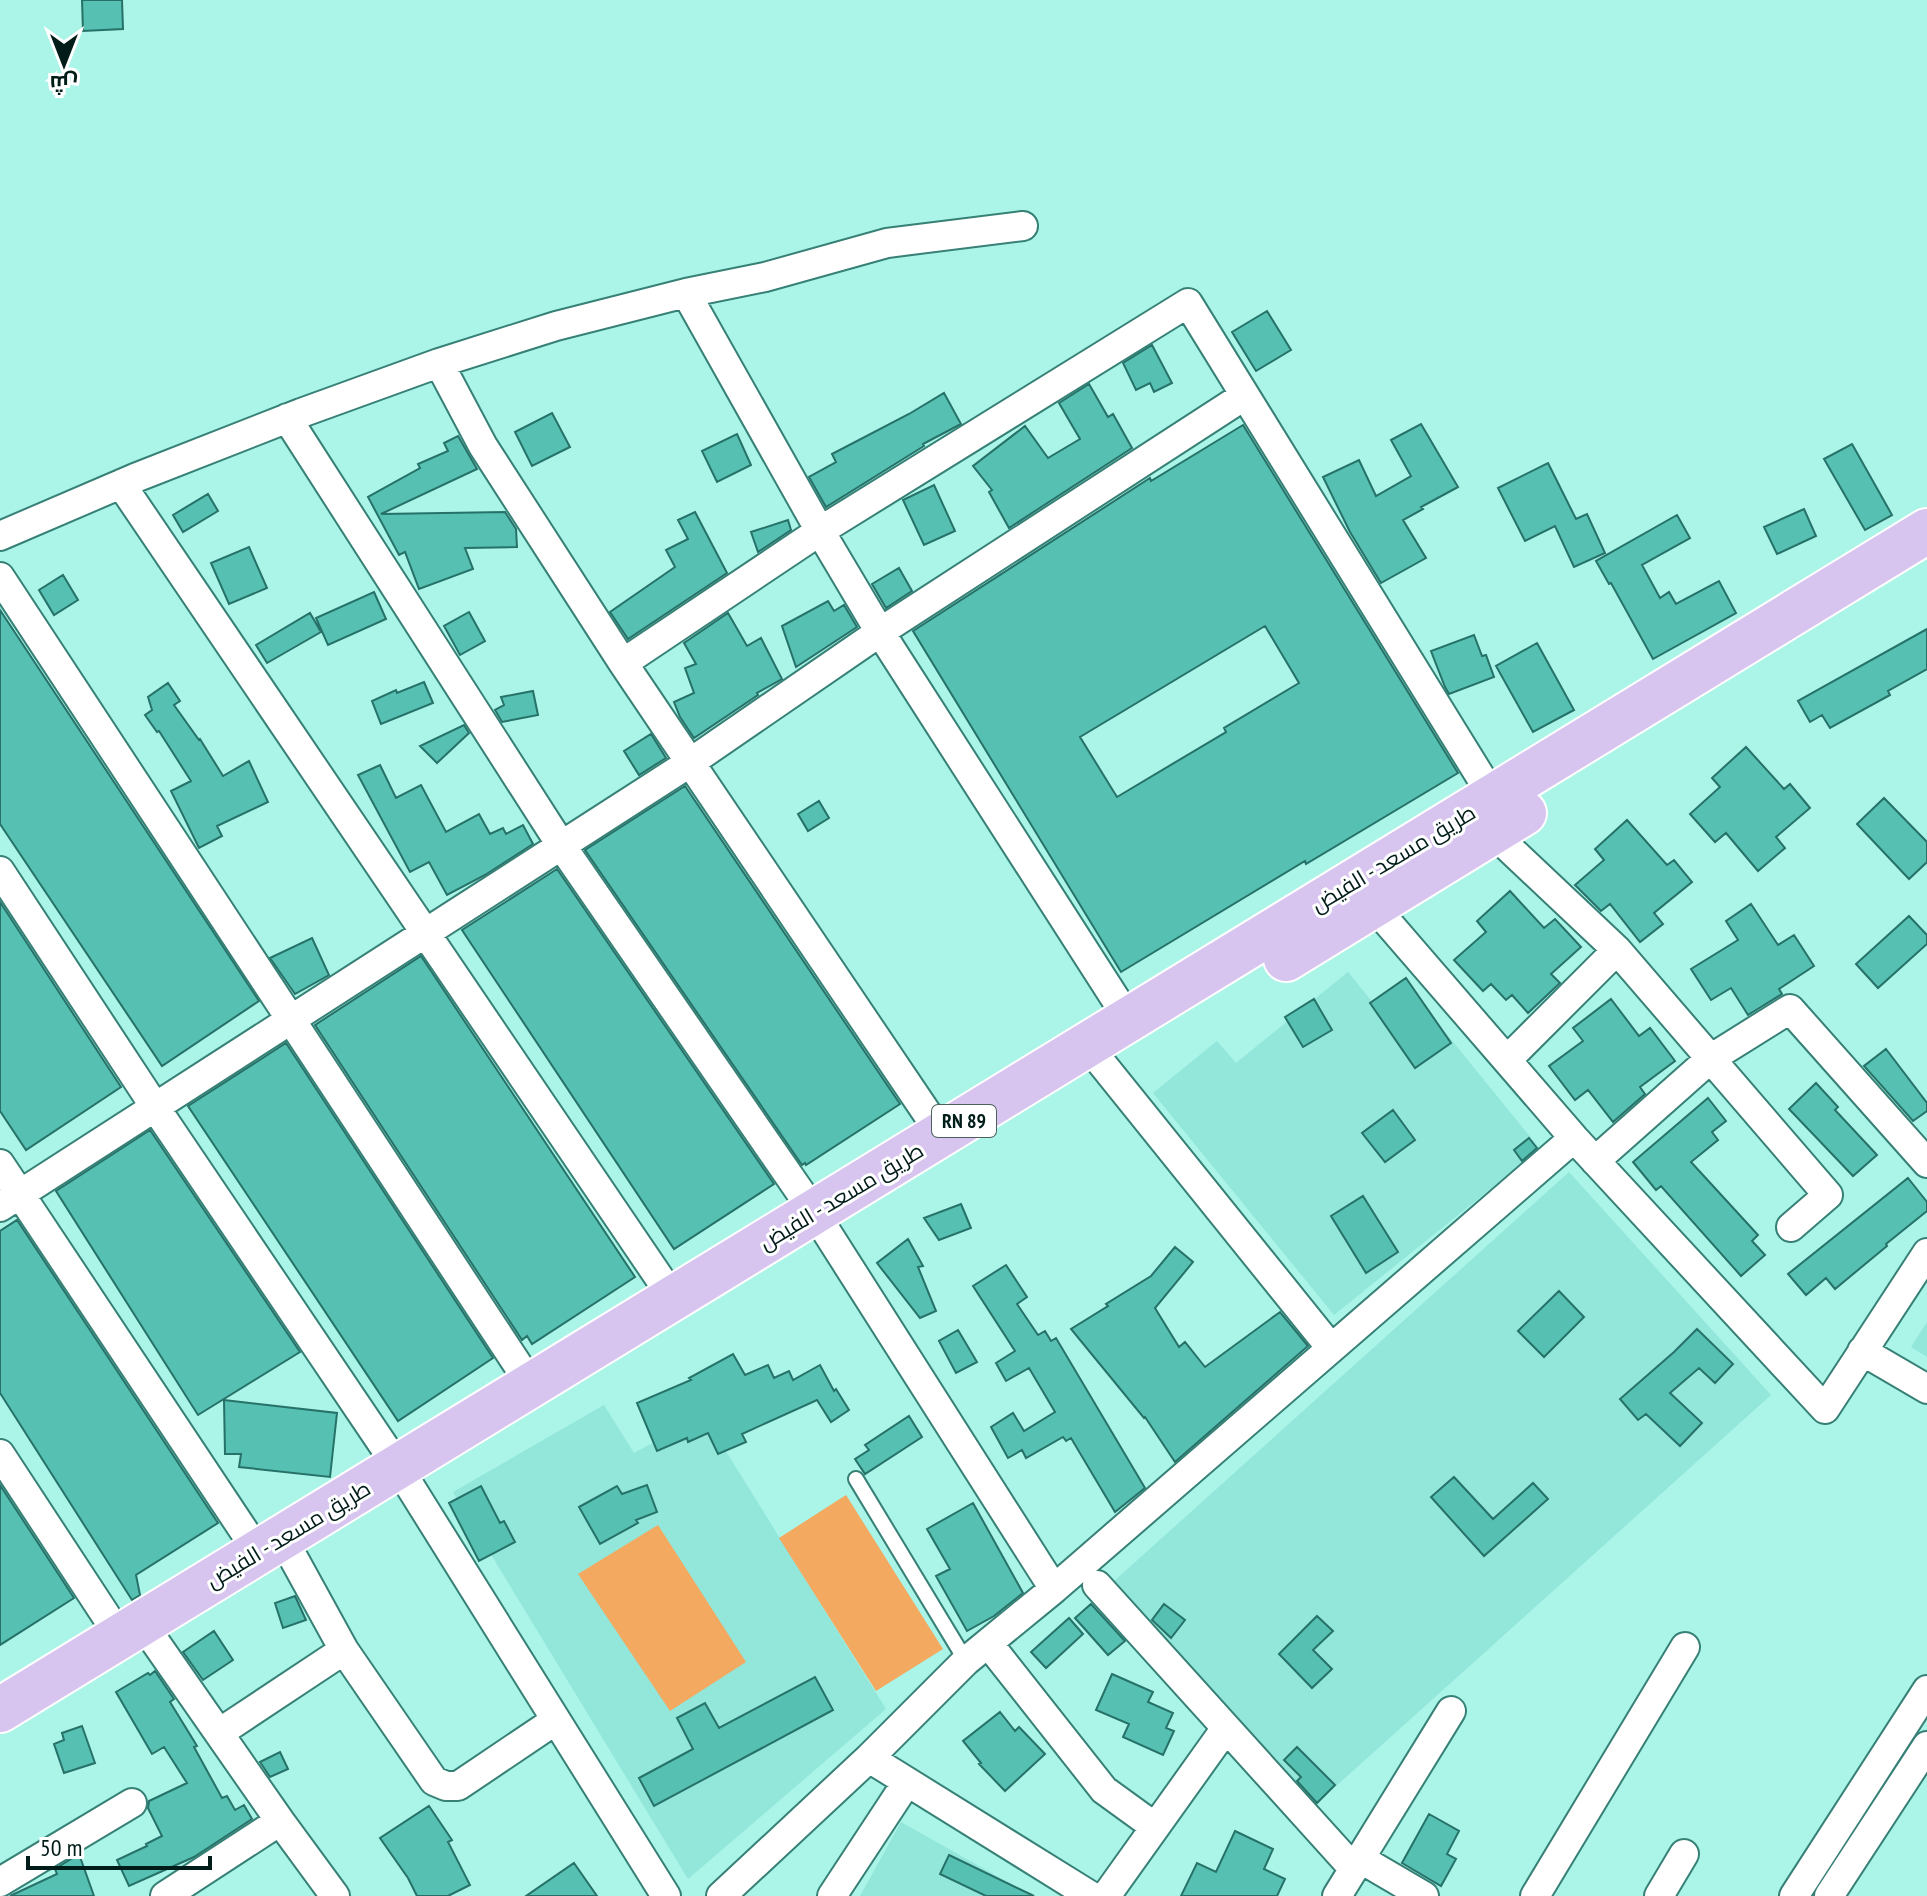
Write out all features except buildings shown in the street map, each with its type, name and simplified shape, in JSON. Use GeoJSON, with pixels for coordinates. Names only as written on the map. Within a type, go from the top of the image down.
{"type":"FeatureCollection","features":[{"type":"Feature","properties":{"kind":"main road","name":"طريق مسعد - الفيض"},"geometry":{"type":"LineString","coordinates":[[1493,815],[1927,531]]}},
{"type":"Feature","properties":{"kind":"main road","name":"طريق مسعد - الفيض"},"geometry":{"type":"LineString","coordinates":[[0,1710],[276,1555],[1493,815],[1927,563]]}},
{"type":"Feature","properties":{"kind":"main road","name":"طريق مسعد - الفيض"},"geometry":{"type":"LineString","coordinates":[[405,1477],[531,1385],[673,1298],[821,1224],[941,1134],[1096,1057],[1129,1020],[1364,894]]}},
{"type":"Feature","properties":{"kind":"main road","name":"طريق مسعد - الفيض"},"geometry":{"type":"LineString","coordinates":[[0,1736],[139,1634]]}},
{"type":"Feature","properties":{"kind":"street"},"geometry":{"type":"LineString","coordinates":[[0,536],[287,418],[439,363],[556,326],[686,293],[765,277],[887,243],[1023,226]]}},
{"type":"Feature","properties":{"kind":"street"},"geometry":{"type":"LineString","coordinates":[[686,293],[880,632],[1129,1020]]}},
{"type":"Feature","properties":{"kind":"street"},"geometry":{"type":"LineString","coordinates":[[623,663],[820,531],[1188,303],[1493,815],[1617,950],[1828,1195],[1791,1227]]}},
{"type":"Feature","properties":{"kind":"street"},"geometry":{"type":"LineString","coordinates":[[439,363],[483,446],[623,663],[941,1134]]}},
{"type":"Feature","properties":{"kind":"street"},"geometry":{"type":"LineString","coordinates":[[10,1200],[691,762],[880,632],[1244,396]]}},
{"type":"Feature","properties":{"kind":"street"},"geometry":{"type":"LineString","coordinates":[[287,418],[561,845],[821,1224],[1054,1589]]}},
{"type":"Feature","properties":{"kind":"street"},"geometry":{"type":"LineString","coordinates":[[121,484],[673,1298]]}},
{"type":"Feature","properties":{"kind":"street"},"geometry":{"type":"LineString","coordinates":[[0,577],[531,1385]]}},
{"type":"Feature","properties":{"kind":"street"},"geometry":{"type":"LineString","coordinates":[[0,871],[405,1477],[666,1896]]}},
{"type":"Feature","properties":{"kind":"street"},"geometry":{"type":"LineString","coordinates":[[1364,894],[1574,1138],[1825,1409],[1927,1253]]}},
{"type":"Feature","properties":{"kind":"street"},"geometry":{"type":"LineString","coordinates":[[1507,1060],[1617,950]]}},
{"type":"Feature","properties":{"kind":"street"},"geometry":{"type":"LineString","coordinates":[[1595,1161],[1710,1059],[1790,1009],[1927,1163]]}},
{"type":"Feature","properties":{"kind":"street"},"geometry":{"type":"LineString","coordinates":[[1096,1057],[1331,1348]]}},
{"type":"Feature","properties":{"kind":"street"},"geometry":{"type":"LineString","coordinates":[[721,1896],[869,1758],[966,1661],[1054,1589],[1574,1138]]}},
{"type":"Feature","properties":{"kind":"street"},"geometry":{"type":"LineString","coordinates":[[0,1164],[10,1200],[276,1555],[434,1781],[440,1785],[458,1786],[556,1720]]}},
{"type":"Feature","properties":{"kind":"street"},"geometry":{"type":"LineString","coordinates":[[1862,1351],[1927,1389]]}},
{"type":"Feature","properties":{"kind":"street"},"geometry":{"type":"LineString","coordinates":[[0,1454],[219,1733],[335,1896]]}},
{"type":"Feature","properties":{"kind":"street"},"geometry":{"type":"LineString","coordinates":[[1097,1585],[1226,1728],[1356,1863],[1424,1896]]}},
{"type":"Feature","properties":{"kind":"street"},"geometry":{"type":"LineString","coordinates":[[988,1643],[1104,1790],[1155,1827]]}},
{"type":"Feature","properties":{"kind":"street"},"geometry":{"type":"LineString","coordinates":[[1535,1896],[1685,1647]]}},
{"type":"Feature","properties":{"kind":"street"},"geometry":{"type":"LineString","coordinates":[[219,1733],[344,1650]]}},
{"type":"Feature","properties":{"kind":"street"},"geometry":{"type":"LineString","coordinates":[[1794,1896],[1927,1690]]}},
{"type":"Feature","properties":{"kind":"street"},"geometry":{"type":"LineString","coordinates":[[1337,1896],[1451,1711]]}},
{"type":"Feature","properties":{"kind":"street"},"geometry":{"type":"LineString","coordinates":[[869,1758],[1092,1895],[1155,1827],[1226,1728]]}},
{"type":"Feature","properties":{"kind":"street"},"geometry":{"type":"LineString","coordinates":[[1829,1896],[1927,1746]]}},
{"type":"Feature","properties":{"kind":"street"},"geometry":{"type":"LineString","coordinates":[[832,1896],[907,1782]]}},
{"type":"Feature","properties":{"kind":"street"},"geometry":{"type":"LineString","coordinates":[[0,1882],[132,1803]]}},
{"type":"Feature","properties":{"kind":"street"},"geometry":{"type":"LineString","coordinates":[[173,1894],[280,1821]]}},
{"type":"Feature","properties":{"kind":"street"},"geometry":{"type":"LineString","coordinates":[[1659,1896],[1684,1854]]}},
{"type":"Feature","properties":{"kind":"lane"},"geometry":{"type":"LineString","coordinates":[[856,1479],[966,1661]]}},
{"type":"Feature","properties":{"kind":"shaded area"},"geometry":{"type":"Polygon","coordinates":[[[1348,972],[1373,1003],[1402,979],[1540,1149],[1334,1315],[1153,1093],[1217,1041],[1236,1063],[1348,972]]]}},
{"type":"Feature","properties":{"kind":"shaded area"},"geometry":{"type":"Polygon","coordinates":[[[1569,1172],[1771,1395],[1315,1805],[1113,1582],[1569,1172]]]}},
{"type":"Feature","properties":{"kind":"shaded area"},"geometry":{"type":"Polygon","coordinates":[[[1927,1322],[1927,1357],[1911,1347],[1927,1322]]]}},
{"type":"Feature","properties":{"kind":"shaded area"},"geometry":{"type":"Polygon","coordinates":[[[604,1405],[634,1453],[704,1416],[886,1709],[688,1879],[453,1492],[604,1405]]]}},
{"type":"Feature","properties":{"kind":"shaded area"},"geometry":{"type":"Polygon","coordinates":[[[846,1495],[943,1649],[876,1691],[779,1538],[846,1495]]]}},
{"type":"Feature","properties":{"kind":"shaded area"},"geometry":{"type":"Polygon","coordinates":[[[658,1525],[746,1662],[670,1711],[578,1574],[658,1525]]]}},
{"type":"Feature","properties":{"kind":"shaded area"},"geometry":{"type":"Polygon","coordinates":[[[901,1822],[1032,1896],[860,1896],[901,1822]]]}}]}
